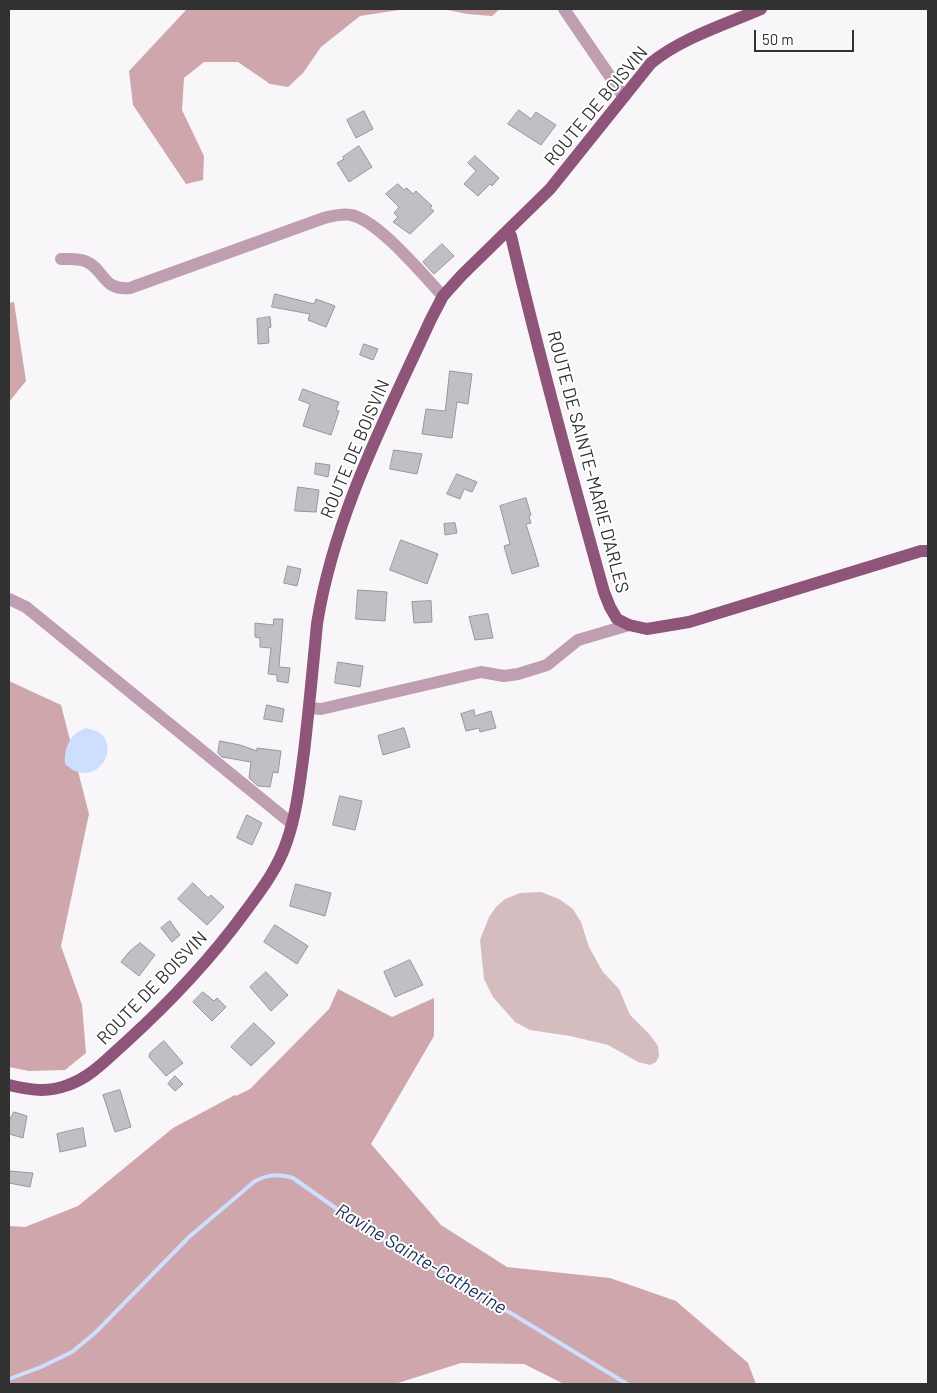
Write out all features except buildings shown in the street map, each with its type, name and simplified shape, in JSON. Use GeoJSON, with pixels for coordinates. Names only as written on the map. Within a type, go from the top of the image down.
{"type":"FeatureCollection","features":[{"type":"Feature","properties":{"kind":"main road","name":"ROUTE DE BOISVIN"},"geometry":{"type":"LineString","coordinates":[[9,1085],[33,1091],[44,1091],[80,1080],[99,1067],[159,1012],[223,942],[268,881],[281,858],[292,823],[299,790],[321,600],[341,528],[356,485],[431,318],[444,296],[462,275],[550,189],[651,63],[665,52],[682,43],[761,9]]}},
{"type":"Feature","properties":{"kind":"main road","name":"ROUTE DE SAINTE-MARIE D'ARLES"},"geometry":{"type":"LineString","coordinates":[[508,231],[512,236],[525,296],[604,592],[617,618],[629,625]]}},
{"type":"Feature","properties":{"kind":"main road"},"geometry":{"type":"LineString","coordinates":[[629,625],[647,629],[689,622],[921,551],[928,551]]}},
{"type":"Feature","properties":{"kind":"street"},"geometry":{"type":"LineString","coordinates":[[564,9],[624,97]]}},
{"type":"Feature","properties":{"kind":"street"},"geometry":{"type":"LineString","coordinates":[[61,259],[85,261],[111,285],[122,289],[130,288],[324,218],[342,214],[353,215],[380,231],[444,296]]}},
{"type":"Feature","properties":{"kind":"street"},"geometry":{"type":"LineString","coordinates":[[9,598],[26,607],[292,823]]}},
{"type":"Feature","properties":{"kind":"street"},"geometry":{"type":"LineString","coordinates":[[309,708],[321,709],[481,672],[504,676],[518,674],[547,665],[578,640],[629,625]]}},
{"type":"Feature","properties":{"kind":"shaded area"},"geometry":{"type":"Polygon","coordinates":[[[187,9],[405,9],[360,16],[321,47],[303,73],[288,87],[270,84],[238,62],[204,62],[184,78],[182,110],[204,156],[203,180],[186,184],[133,105],[129,71],[187,9]]]}},
{"type":"Feature","properties":{"kind":"shaded area"},"geometry":{"type":"Polygon","coordinates":[[[443,9],[500,9],[492,16],[467,14],[443,9]]]}},
{"type":"Feature","properties":{"kind":"shaded area"},"geometry":{"type":"Polygon","coordinates":[[[14,302],[26,381],[9,402],[9,303],[14,302]]]}},
{"type":"Feature","properties":{"kind":"shaded area"},"geometry":{"type":"Polygon","coordinates":[[[9,681],[61,705],[89,814],[61,946],[82,1005],[86,1053],[65,1070],[29,1071],[9,1067],[9,681]]]}},
{"type":"Feature","properties":{"kind":"shaded area"},"geometry":{"type":"Polygon","coordinates":[[[541,892],[559,899],[573,909],[581,922],[589,947],[603,972],[619,989],[630,1015],[658,1046],[659,1056],[656,1062],[650,1065],[638,1062],[608,1045],[570,1036],[530,1030],[515,1022],[493,997],[484,979],[480,940],[489,917],[505,899],[520,893],[541,892]]]}},
{"type":"Feature","properties":{"kind":"shaded area"},"geometry":{"type":"Polygon","coordinates":[[[338,989],[392,1017],[434,998],[434,1036],[371,1144],[441,1225],[507,1267],[610,1278],[676,1301],[748,1363],[756,1384],[564,1384],[524,1364],[461,1363],[395,1384],[9,1384],[9,1226],[25,1227],[78,1206],[173,1128],[250,1089],[329,1009],[338,989]]]}},
{"type":"Feature","properties":{"kind":"water"},"geometry":{"type":"Polygon","coordinates":[[[86,728],[98,732],[105,739],[108,747],[102,764],[95,770],[86,773],[76,771],[65,764],[69,742],[76,734],[86,728]]]}},
{"type":"Feature","properties":{"kind":"waterway","name":"Ravine Sainte-Catherine"},"geometry":{"type":"LineString","coordinates":[[9,1379],[41,1367],[72,1352],[95,1333],[189,1237],[255,1181],[278,1175],[293,1178],[371,1233],[514,1315],[627,1384]]}}]}
